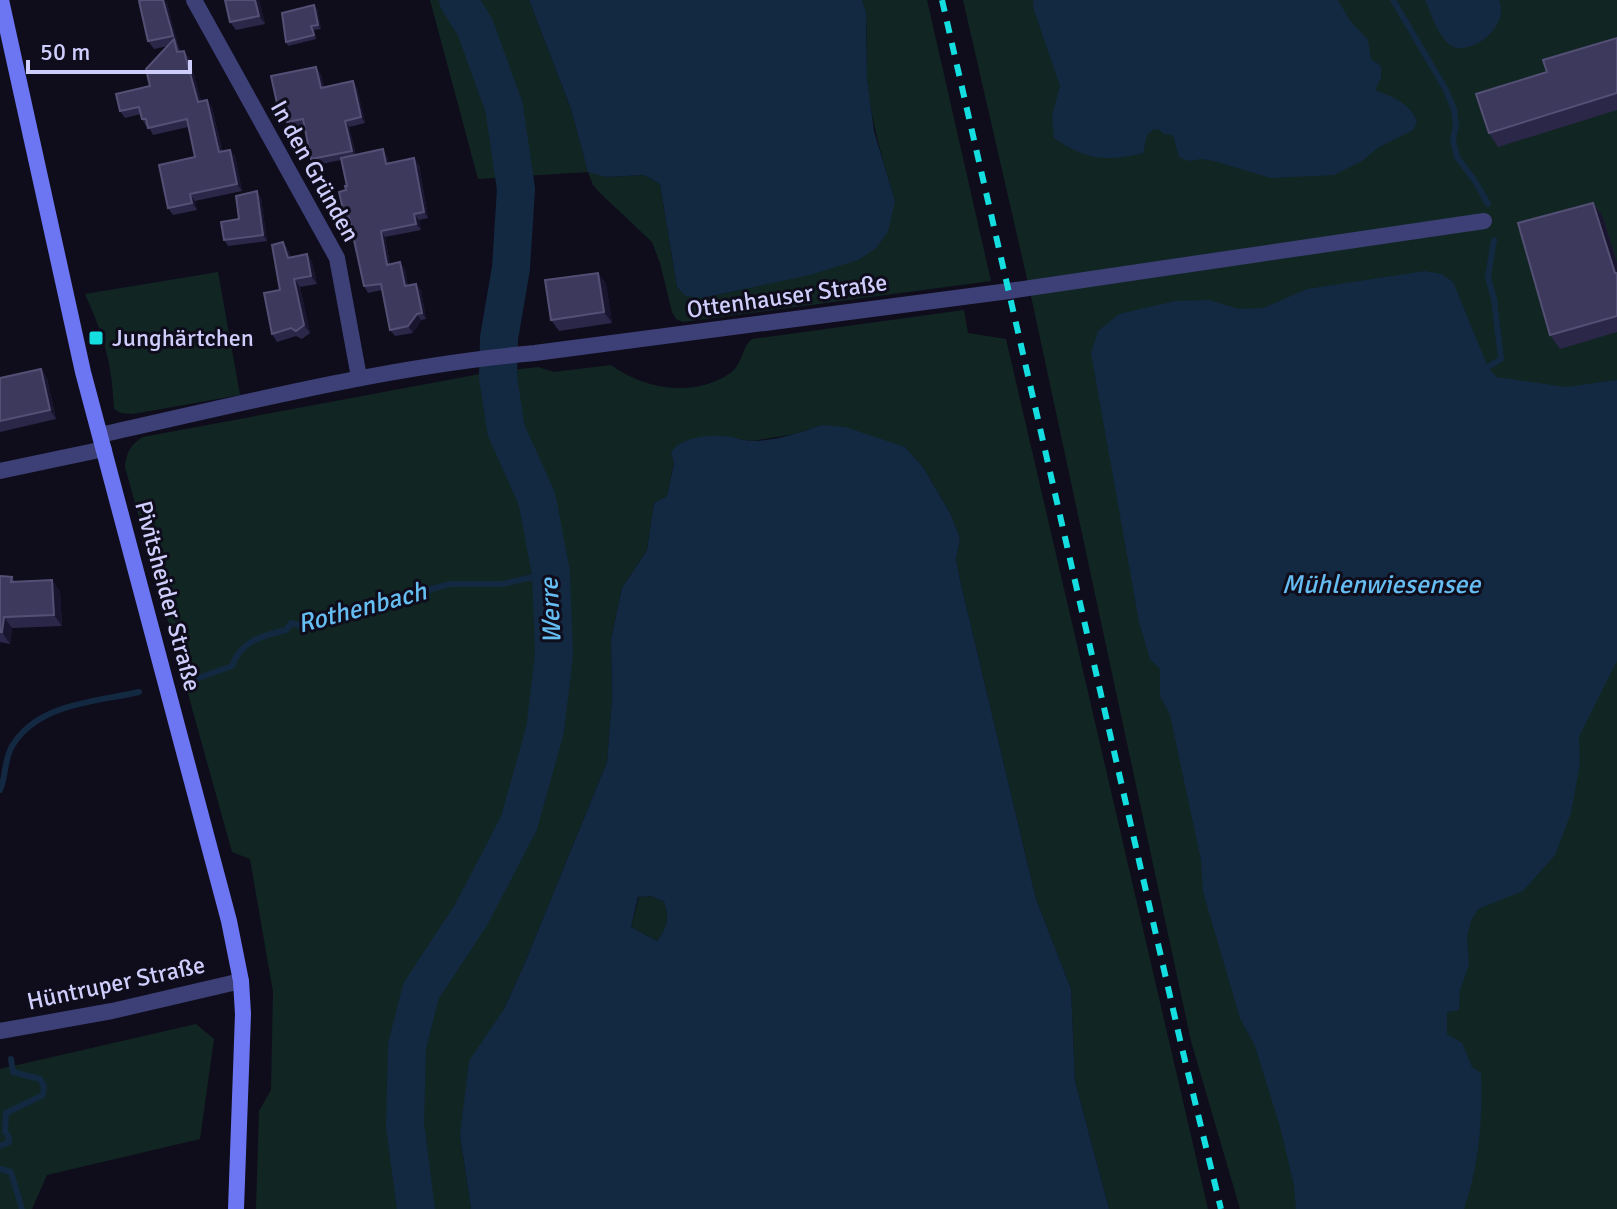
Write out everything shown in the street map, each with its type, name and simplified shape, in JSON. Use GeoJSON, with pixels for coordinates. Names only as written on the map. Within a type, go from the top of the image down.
{"type":"FeatureCollection","features":[{"type":"Feature","properties":{"kind":"main road","name":"Pivitsheider Straße"},"geometry":{"type":"LineString","coordinates":[[1,0],[57,262],[229,921],[241,981],[243,1049],[236,1209]]}},
{"type":"Feature","properties":{"kind":"street","name":"In den Gründen"},"geometry":{"type":"LineString","coordinates":[[194,0],[337,258],[359,377]]}},
{"type":"Feature","properties":{"kind":"street","name":"Ottenhauser Straße"},"geometry":{"type":"LineString","coordinates":[[0,471],[359,377],[476,358],[1009,291],[1484,221]]}},
{"type":"Feature","properties":{"kind":"street","name":"Hüntruper Straße"},"geometry":{"type":"LineString","coordinates":[[0,1031],[112,1011],[241,981]]}},
{"type":"Feature","properties":{"kind":"green space"},"geometry":{"type":"Polygon","coordinates":[[[430,0],[529,0],[571,109],[588,171],[608,177],[644,175],[660,184],[677,287],[702,298],[739,290],[895,201],[871,111],[866,19],[862,0],[927,0],[991,281],[683,322],[676,319],[652,242],[600,193],[588,172],[478,179],[430,0]]]}},
{"type":"Feature","properties":{"kind":"green space"},"geometry":{"type":"Polygon","coordinates":[[[963,0],[1617,0],[1617,1209],[1240,1209],[1191,1041],[1031,296],[963,0]]]}},
{"type":"Feature","properties":{"kind":"green space"},"geometry":{"type":"Polygon","coordinates":[[[218,272],[240,395],[133,414],[114,409],[106,350],[85,294],[218,272]]]}},
{"type":"Feature","properties":{"kind":"green space"},"geometry":{"type":"Polygon","coordinates":[[[964,310],[968,333],[1006,339],[1208,1209],[1109,1209],[1075,1081],[1071,989],[1036,899],[960,580],[956,559],[960,538],[950,513],[923,467],[905,447],[822,425],[795,434],[752,441],[722,436],[671,453],[674,462],[667,496],[654,503],[647,550],[622,588],[611,639],[612,699],[607,762],[504,1009],[460,1135],[471,1209],[256,1209],[259,1111],[271,1090],[273,992],[250,859],[232,852],[125,467],[132,446],[143,437],[480,374],[538,367],[554,372],[611,365],[653,385],[668,388],[700,386],[734,370],[752,339],[964,310]]]}},
{"type":"Feature","properties":{"kind":"green space"},"geometry":{"type":"Polygon","coordinates":[[[651,896],[664,902],[667,913],[665,927],[657,941],[631,927],[639,897],[651,896]]]}},
{"type":"Feature","properties":{"kind":"green space"},"geometry":{"type":"Polygon","coordinates":[[[196,1024],[214,1039],[200,1139],[47,1175],[32,1209],[0,1209],[0,1069],[196,1024]]]}},
{"type":"Feature","properties":{"kind":"water"},"geometry":{"type":"Polygon","coordinates":[[[529,0],[862,0],[866,12],[867,79],[874,131],[895,201],[888,232],[876,248],[858,260],[810,275],[702,298],[686,296],[677,287],[660,184],[644,175],[607,177],[588,172],[571,109],[529,0]]]}},
{"type":"Feature","properties":{"kind":"water"},"geometry":{"type":"Polygon","coordinates":[[[1033,0],[1338,0],[1349,19],[1368,40],[1371,59],[1381,66],[1381,78],[1375,90],[1406,106],[1417,122],[1413,130],[1334,175],[1271,178],[1214,161],[1189,161],[1179,157],[1173,135],[1154,129],[1147,135],[1143,153],[1118,158],[1086,155],[1054,138],[1052,116],[1060,86],[1033,0]]]}},
{"type":"Feature","properties":{"kind":"water"},"geometry":{"type":"Polygon","coordinates":[[[1425,0],[1499,0],[1499,21],[1494,30],[1477,44],[1458,48],[1442,36],[1425,0]]]}},
{"type":"Feature","properties":{"kind":"water","name":"Mühlenwiesensee"},"geometry":{"type":"Polygon","coordinates":[[[1425,271],[1442,274],[1453,282],[1488,367],[1496,377],[1566,387],[1617,380],[1617,661],[1579,737],[1580,763],[1571,813],[1555,855],[1523,891],[1478,909],[1471,921],[1467,937],[1469,965],[1460,990],[1459,1010],[1447,1012],[1447,1034],[1462,1043],[1472,1067],[1481,1073],[1479,1142],[1464,1209],[1296,1209],[1294,1185],[1280,1127],[1255,1046],[1240,1018],[1203,892],[1201,860],[1170,715],[1160,696],[1160,669],[1150,659],[1139,622],[1091,353],[1098,331],[1119,314],[1175,301],[1209,300],[1239,309],[1263,308],[1307,289],[1425,271]]]}},
{"type":"Feature","properties":{"kind":"water"},"geometry":{"type":"Polygon","coordinates":[[[822,425],[845,427],[905,447],[923,467],[950,513],[960,538],[956,559],[960,580],[1036,899],[1071,989],[1075,1081],[1109,1209],[471,1209],[460,1135],[469,1061],[504,1009],[607,762],[612,699],[611,639],[622,588],[647,550],[654,503],[667,496],[674,463],[671,453],[680,444],[701,437],[763,440],[822,425]],[[651,896],[638,897],[631,927],[657,941],[666,923],[664,902],[651,896]]]}},
{"type":"Feature","properties":{"kind":"building"},"geometry":{"type":"Polygon","coordinates":[[[163,0],[173,36],[148,41],[139,1],[163,0]]]}},
{"type":"Feature","properties":{"kind":"building"},"geometry":{"type":"Polygon","coordinates":[[[225,0],[255,0],[259,16],[230,22],[225,0]]]}},
{"type":"Feature","properties":{"kind":"building"},"geometry":{"type":"Polygon","coordinates":[[[314,5],[318,25],[311,26],[314,35],[286,42],[282,13],[314,5]]]}},
{"type":"Feature","properties":{"kind":"building"},"geometry":{"type":"Polygon","coordinates":[[[1617,38],[1617,93],[1489,133],[1476,94],[1547,72],[1543,60],[1617,38]]]}},
{"type":"Feature","properties":{"kind":"building"},"geometry":{"type":"Polygon","coordinates":[[[174,39],[177,52],[184,51],[198,102],[207,100],[219,152],[230,150],[237,184],[190,194],[192,203],[168,208],[159,165],[195,157],[187,119],[148,128],[139,107],[120,111],[116,94],[150,86],[146,69],[174,39]]]}},
{"type":"Feature","properties":{"kind":"building"},"geometry":{"type":"Polygon","coordinates":[[[316,67],[321,88],[353,81],[361,117],[345,121],[352,151],[311,159],[303,119],[287,122],[282,102],[277,103],[271,76],[316,67]]]}},
{"type":"Feature","properties":{"kind":"building"},"geometry":{"type":"Polygon","coordinates":[[[383,149],[386,164],[414,158],[424,212],[414,214],[416,224],[381,231],[387,265],[400,262],[405,286],[416,284],[422,313],[417,314],[408,326],[390,330],[381,284],[364,286],[349,217],[345,218],[339,192],[346,190],[347,186],[341,158],[383,149]]]}},
{"type":"Feature","properties":{"kind":"building"},"geometry":{"type":"Polygon","coordinates":[[[257,191],[263,235],[224,240],[221,222],[239,219],[236,196],[257,191]]]}},
{"type":"Feature","properties":{"kind":"building"},"geometry":{"type":"Polygon","coordinates":[[[1593,203],[1617,273],[1617,316],[1550,335],[1518,223],[1593,203]]]}},
{"type":"Feature","properties":{"kind":"building"},"geometry":{"type":"Polygon","coordinates":[[[283,242],[288,258],[307,254],[311,276],[294,279],[304,325],[296,331],[291,328],[272,334],[264,293],[280,290],[272,245],[283,242]]]}},
{"type":"Feature","properties":{"kind":"building"},"geometry":{"type":"Polygon","coordinates":[[[598,273],[604,312],[551,320],[545,280],[598,273]]]}},
{"type":"Feature","properties":{"kind":"building"},"geometry":{"type":"Polygon","coordinates":[[[41,369],[50,410],[0,421],[0,378],[41,369]]]}},
{"type":"Feature","properties":{"kind":"building"},"geometry":{"type":"Polygon","coordinates":[[[0,576],[12,577],[11,582],[52,580],[54,615],[4,617],[0,632],[0,576]]]}},
{"type":"Feature","properties":{"kind":"waterway","name":"Werre"},"geometry":{"type":"LineString","coordinates":[[416,1209],[405,1125],[407,1046],[421,991],[471,915],[519,823],[545,730],[554,655],[551,573],[537,499],[506,430],[498,377],[499,338],[511,268],[516,189],[504,107],[475,27],[458,0]]}},
{"type":"Feature","properties":{"kind":"waterway"},"geometry":{"type":"LineString","coordinates":[[1393,0],[1446,90],[1454,109],[1456,125],[1453,140],[1457,157],[1488,204]]}},
{"type":"Feature","properties":{"kind":"waterway"},"geometry":{"type":"LineString","coordinates":[[1488,367],[1501,359],[1494,299],[1488,277],[1494,240]]}},
{"type":"Feature","properties":{"kind":"waterway","name":"Rothenbach"},"geometry":{"type":"LineString","coordinates":[[190,681],[232,666],[246,645],[260,637],[286,630],[291,623],[299,625],[345,608],[370,611],[399,598],[450,584],[502,584],[551,573]]}},
{"type":"Feature","properties":{"kind":"waterway","name":"Rothenbach"},"geometry":{"type":"LineString","coordinates":[[0,790],[11,748],[22,733],[36,722],[68,707],[139,692]]}},
{"type":"Feature","properties":{"kind":"waterway","name":"Rothenbach"},"geometry":{"type":"LineString","coordinates":[[0,1146],[9,1142],[5,1132],[6,1113],[43,1095],[44,1086],[40,1079],[13,1072],[11,1059]]}},
{"type":"Feature","properties":{"kind":"waterway","name":"Rothenbach"},"geometry":{"type":"LineString","coordinates":[[0,1169],[11,1172],[22,1209]]}},
{"type":"Feature","properties":{"kind":"railway"},"geometry":{"type":"LineString","coordinates":[[942,0],[1221,1209]]}},
{"type":"Feature","properties":{"kind":"place","name":"Junghärtchen"},"geometry":{"type":"Point","coordinates":[96,338]}}]}
